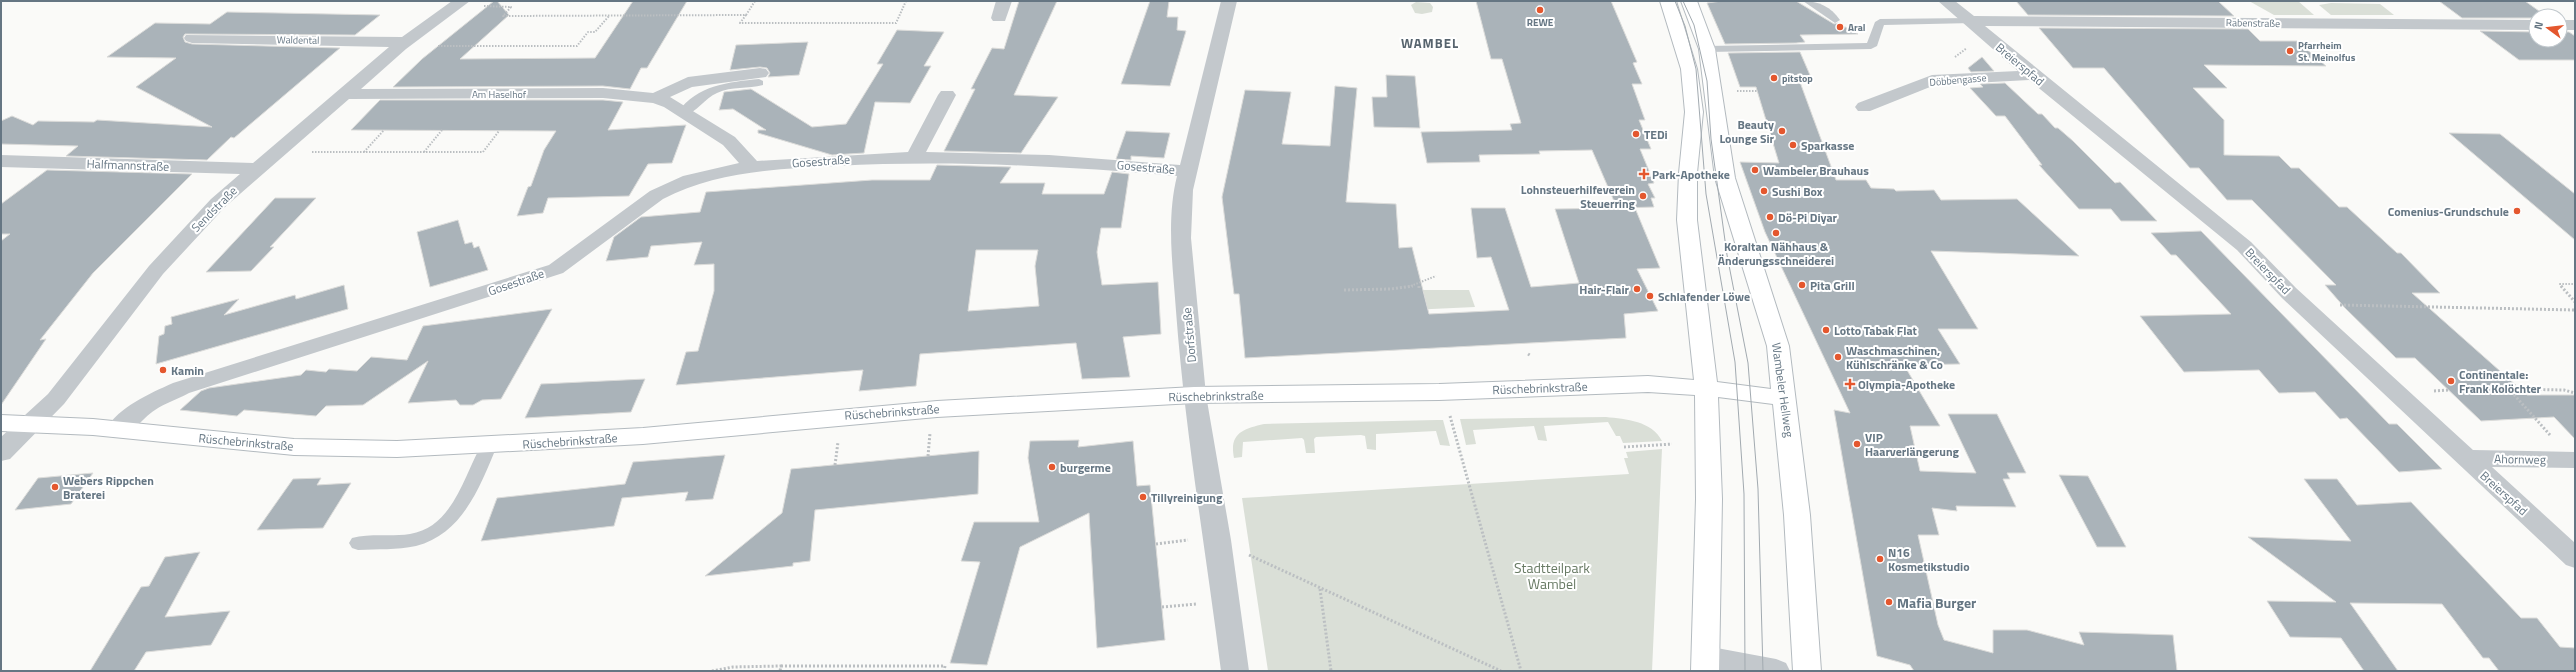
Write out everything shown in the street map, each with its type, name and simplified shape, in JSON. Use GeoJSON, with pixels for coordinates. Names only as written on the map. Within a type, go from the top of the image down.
{"type":"FeatureCollection","features":[{"type":"Feature","properties":{"kind":"main road"},"geometry":{"type":"LineString","coordinates":[[1668,1],[1690,69],[1694,112],[1688,173],[1688,220],[1706,388],[1710,499],[1706,664]]}},
{"type":"Feature","properties":{"kind":"main road","name":"Wambeler Hellweg"},"geometry":{"type":"LineString","coordinates":[[1693,2],[1707,49],[1725,178],[1778,346],[1797,515],[1807,671]]}},
{"type":"Feature","properties":{"kind":"main road","name":"Rüschebrinkstraße"},"geometry":{"type":"LineString","coordinates":[[1,423],[117,430],[309,448],[397,449],[489,446],[643,436],[937,409],[1194,396],[1424,392],[1648,384],[1706,388],[1785,398]]}},
{"type":"Feature","properties":{"kind":"street"},"geometry":{"type":"LineString","coordinates":[[999,18],[1004,1]]}},
{"type":"Feature","properties":{"kind":"street","name":"Dorfstraße"},"geometry":{"type":"LineString","coordinates":[[1229,1],[1187,171],[1181,204],[1181,238],[1194,396],[1218,540],[1235,671]]}},
{"type":"Feature","properties":{"kind":"street","name":"Breierspfad"},"geometry":{"type":"LineString","coordinates":[[1946,1],[2033,75],[2244,246],[2262,268],[2337,335],[2465,458],[2575,558]]}},
{"type":"Feature","properties":{"kind":"street","name":"Sendstraße"},"geometry":{"type":"LineString","coordinates":[[1,453],[28,424],[56,398],[156,270],[218,203],[402,44],[460,3]]}},
{"type":"Feature","properties":{"kind":"street","name":"Rabenstraße"},"geometry":{"type":"LineString","coordinates":[[1969,21],[2528,25]]}},
{"type":"Feature","properties":{"kind":"street","name":"Waldental"},"geometry":{"type":"LineString","coordinates":[[192,38],[402,44]]}},
{"type":"Feature","properties":{"kind":"street","name":"Döbbengasse"},"geometry":{"type":"LineString","coordinates":[[1864,107],[1932,80],[2033,75]]}},
{"type":"Feature","properties":{"kind":"street"},"geometry":{"type":"LineString","coordinates":[[655,98],[688,82],[760,78]]}},
{"type":"Feature","properties":{"kind":"street","name":"Am Haselhof"},"geometry":{"type":"LineString","coordinates":[[343,94],[603,93],[655,98],[670,103],[729,141],[752,166]]}},
{"type":"Feature","properties":{"kind":"street"},"geometry":{"type":"LineString","coordinates":[[914,158],[947,95]]}},
{"type":"Feature","properties":{"kind":"street","name":"Gosestraße"},"geometry":{"type":"LineString","coordinates":[[117,430],[147,404],[181,388],[528,279],[556,268],[578,256],[646,201],[697,178],[752,166],[914,158],[1062,162],[1187,171]]}},
{"type":"Feature","properties":{"kind":"street","name":"Halfmannstraße"},"geometry":{"type":"LineString","coordinates":[[1,161],[256,169]]}},
{"type":"Feature","properties":{"kind":"street","name":"Ahornweg"},"geometry":{"type":"LineString","coordinates":[[2465,458],[2575,460]]}},
{"type":"Feature","properties":{"kind":"street"},"geometry":{"type":"LineString","coordinates":[[1706,664],[1776,671]]}},
{"type":"Feature","properties":{"kind":"lane"},"geometry":{"type":"LineString","coordinates":[[1808,1],[1828,12],[1835,20]]}},
{"type":"Feature","properties":{"kind":"lane"},"geometry":{"type":"LineString","coordinates":[[1707,49],[1871,46],[1880,22],[1969,21]]}},
{"type":"Feature","properties":{"kind":"lane"},"geometry":{"type":"LineString","coordinates":[[1846,34],[1855,46]]}},
{"type":"Feature","properties":{"kind":"lane"},"geometry":{"type":"LineString","coordinates":[[684,112],[703,93],[712,88],[760,78]]}},
{"type":"Feature","properties":{"kind":"lane"},"geometry":{"type":"LineString","coordinates":[[358,543],[417,538],[440,527],[459,507],[489,446]]}},
{"type":"Feature","properties":{"kind":"path"},"geometry":{"type":"LineString","coordinates":[[755,1],[740,23],[896,23],[906,1]]}},
{"type":"Feature","properties":{"kind":"path"},"geometry":{"type":"LineString","coordinates":[[460,3],[511,7],[503,16],[746,15]]}},
{"type":"Feature","properties":{"kind":"path"},"geometry":{"type":"LineString","coordinates":[[402,44],[577,46],[588,32],[595,32],[609,15]]}},
{"type":"Feature","properties":{"kind":"path"},"geometry":{"type":"LineString","coordinates":[[1735,90],[1757,91]]}},
{"type":"Feature","properties":{"kind":"path"},"geometry":{"type":"LineString","coordinates":[[363,152],[384,130]]}},
{"type":"Feature","properties":{"kind":"path"},"geometry":{"type":"LineString","coordinates":[[424,152],[442,130]]}},
{"type":"Feature","properties":{"kind":"path"},"geometry":{"type":"LineString","coordinates":[[310,152],[483,152],[499,131]]}},
{"type":"Feature","properties":{"kind":"path"},"geometry":{"type":"LineString","coordinates":[[1344,290],[1399,289],[1419,286],[1436,276]]}},
{"type":"Feature","properties":{"kind":"path"},"geometry":{"type":"LineString","coordinates":[[2575,284],[2560,284],[2575,302]]}},
{"type":"Feature","properties":{"kind":"path"},"geometry":{"type":"LineString","coordinates":[[1419,286],[1420,290]]}},
{"type":"Feature","properties":{"kind":"path"},"geometry":{"type":"LineString","coordinates":[[2335,305],[2575,310]]}},
{"type":"Feature","properties":{"kind":"path"},"geometry":{"type":"LineString","coordinates":[[2493,387],[2508,391],[2564,390],[2575,393]]}},
{"type":"Feature","properties":{"kind":"path"},"geometry":{"type":"LineString","coordinates":[[2431,391],[2449,390]]}},
{"type":"Feature","properties":{"kind":"path"},"geometry":{"type":"LineString","coordinates":[[2508,391],[2554,439]]}},
{"type":"Feature","properties":{"kind":"path"},"geometry":{"type":"LineString","coordinates":[[1450,416],[1521,671]]}},
{"type":"Feature","properties":{"kind":"path"},"geometry":{"type":"LineString","coordinates":[[928,456],[931,430]]}},
{"type":"Feature","properties":{"kind":"path"},"geometry":{"type":"LineString","coordinates":[[835,465],[839,438]]}},
{"type":"Feature","properties":{"kind":"path"},"geometry":{"type":"LineString","coordinates":[[1624,447],[1672,444]]}},
{"type":"Feature","properties":{"kind":"path"},"geometry":{"type":"LineString","coordinates":[[1156,544],[1190,539]]}},
{"type":"Feature","properties":{"kind":"path"},"geometry":{"type":"LineString","coordinates":[[1218,540],[1320,589],[1501,671]]}},
{"type":"Feature","properties":{"kind":"path"},"geometry":{"type":"LineString","coordinates":[[1320,589],[1331,671]]}},
{"type":"Feature","properties":{"kind":"path"},"geometry":{"type":"LineString","coordinates":[[1162,607],[1200,604]]}},
{"type":"Feature","properties":{"kind":"path"},"geometry":{"type":"LineString","coordinates":[[780,671],[781,666]]}},
{"type":"Feature","properties":{"kind":"path"},"geometry":{"type":"LineString","coordinates":[[712,671],[781,666],[945,666],[944,671]]}},
{"type":"Feature","properties":{"kind":"green space"},"geometry":{"type":"Polygon","coordinates":[[[2249,1],[2298,1],[2314,15],[2274,15],[2249,1]]]}},
{"type":"Feature","properties":{"kind":"green space"},"geometry":{"type":"Polygon","coordinates":[[[1416,2],[1430,3],[1433,7],[1432,12],[1422,14],[1415,13],[1411,5],[1416,2]]]}},
{"type":"Feature","properties":{"kind":"green space"},"geometry":{"type":"Polygon","coordinates":[[[2331,3],[2380,4],[2394,15],[2331,15],[2319,5],[2331,3]]]}},
{"type":"Feature","properties":{"kind":"green space"},"geometry":{"type":"Polygon","coordinates":[[[1419,290],[1469,290],[1475,307],[1367,312],[1419,290]]]}},
{"type":"Feature","properties":{"kind":"green space"},"geometry":{"type":"Polygon","coordinates":[[[1606,417],[1630,420],[1645,425],[1658,434],[1662,441],[1623,443],[1620,436],[1616,436],[1608,422],[1544,426],[1547,441],[1538,440],[1534,426],[1473,430],[1476,444],[1466,445],[1460,419],[1606,417]]]}},
{"type":"Feature","properties":{"kind":"green space"},"geometry":{"type":"Polygon","coordinates":[[[1443,420],[1450,446],[1440,445],[1436,431],[1376,434],[1376,450],[1367,449],[1365,436],[1361,435],[1316,437],[1314,439],[1315,453],[1306,453],[1304,440],[1302,438],[1243,442],[1242,457],[1234,458],[1234,443],[1239,434],[1244,430],[1264,424],[1443,420]]]}},
{"type":"Feature","properties":{"kind":"green space","name":"Stadtteilpark Wambel"},"geometry":{"type":"Polygon","coordinates":[[[1662,449],[1652,671],[1268,671],[1242,498],[1629,474],[1624,458],[1628,458],[1626,452],[1662,449]]]}},
{"type":"Feature","properties":{"kind":"building"},"geometry":{"type":"Polygon","coordinates":[[[494,1],[497,1],[509,15],[460,59],[595,58],[633,1],[687,1],[647,68],[641,68],[630,89],[603,86],[393,87],[422,59],[494,1]]]}},
{"type":"Feature","properties":{"kind":"building"},"geometry":{"type":"Polygon","coordinates":[[[1019,1],[1057,1],[1014,95],[1058,97],[1021,153],[944,151],[975,89],[971,89],[992,48],[1004,49],[1019,1]]]}},
{"type":"Feature","properties":{"kind":"building"},"geometry":{"type":"Polygon","coordinates":[[[1150,1],[1169,1],[1167,17],[1178,17],[1177,30],[1186,31],[1170,86],[1121,84],[1150,1]]]}},
{"type":"Feature","properties":{"kind":"building"},"geometry":{"type":"Polygon","coordinates":[[[1476,1],[1611,1],[1637,62],[1633,63],[1642,84],[1632,84],[1645,120],[1639,120],[1651,149],[1640,149],[1654,183],[1648,184],[1655,198],[1651,198],[1654,207],[1617,208],[1592,150],[1539,151],[1540,154],[1479,155],[1480,162],[1427,163],[1421,132],[1512,130],[1510,124],[1521,123],[1502,59],[1491,59],[1476,1]]]}},
{"type":"Feature","properties":{"kind":"building"},"geometry":{"type":"Polygon","coordinates":[[[1722,1],[1796,1],[1834,24],[1838,23],[1858,34],[1800,35],[1805,42],[1796,43],[1725,44],[1707,3],[1722,1]]]}},
{"type":"Feature","properties":{"kind":"building"},"geometry":{"type":"Polygon","coordinates":[[[2016,1],[2218,1],[2234,16],[2028,15],[2016,1]]]}},
{"type":"Feature","properties":{"kind":"building"},"geometry":{"type":"Polygon","coordinates":[[[2439,1],[2525,1],[2535,8],[2528,8],[2528,18],[2462,18],[2439,1]]]}},
{"type":"Feature","properties":{"kind":"building"},"geometry":{"type":"Polygon","coordinates":[[[227,12],[380,15],[355,35],[185,34],[183,37],[185,42],[192,44],[340,48],[234,138],[231,137],[207,160],[66,156],[78,146],[1,144],[1,121],[12,116],[33,125],[38,121],[94,122],[97,120],[212,127],[136,87],[176,58],[107,57],[155,23],[210,24],[227,12]]]}},
{"type":"Feature","properties":{"kind":"building"},"geometry":{"type":"Polygon","coordinates":[[[2039,28],[2248,29],[2260,41],[2297,41],[2326,66],[2204,65],[2227,88],[2193,88],[2224,120],[2224,155],[2279,156],[2291,168],[2299,168],[2339,207],[2347,207],[2397,253],[2401,253],[2440,293],[2412,293],[2527,395],[2575,395],[2575,439],[2554,417],[2481,421],[2415,358],[2396,358],[2345,308],[2325,285],[2336,285],[2252,200],[2227,200],[2199,168],[2190,168],[2104,68],[2073,68],[2039,28]]]}},
{"type":"Feature","properties":{"kind":"building"},"geometry":{"type":"Polygon","coordinates":[[[897,30],[944,32],[924,66],[931,66],[910,103],[875,102],[864,153],[832,155],[758,133],[758,130],[766,130],[733,109],[719,110],[724,92],[751,89],[812,127],[846,124],[883,64],[877,64],[897,30]]]}},
{"type":"Feature","properties":{"kind":"building"},"geometry":{"type":"Polygon","coordinates":[[[2480,31],[2528,32],[2528,48],[2568,48],[2568,32],[2575,36],[2575,60],[2519,60],[2480,31]]]}},
{"type":"Feature","properties":{"kind":"building"},"geometry":{"type":"Polygon","coordinates":[[[808,42],[799,75],[768,77],[770,73],[767,68],[760,67],[730,70],[736,45],[808,42]]]}},
{"type":"Feature","properties":{"kind":"building"},"geometry":{"type":"Polygon","coordinates":[[[1800,52],[1813,82],[1797,74],[1836,180],[1866,180],[1871,188],[1894,189],[1896,191],[1934,190],[1941,200],[2017,199],[2079,256],[1931,251],[1978,329],[1938,329],[1960,364],[1904,365],[1940,426],[1910,426],[1920,471],[1976,473],[1948,414],[1997,414],[2026,473],[2007,473],[2010,479],[2003,479],[2016,507],[1956,506],[1957,511],[1932,508],[1939,535],[1918,535],[1938,625],[1944,640],[1993,653],[1993,630],[2027,630],[2084,645],[2079,632],[2173,635],[2177,671],[1914,671],[1910,665],[1877,656],[1834,410],[1850,413],[1765,232],[1740,162],[1779,163],[1756,87],[1740,87],[1728,53],[1800,52]]]}},
{"type":"Feature","properties":{"kind":"building"},"geometry":{"type":"Polygon","coordinates":[[[1982,57],[1994,71],[1971,72],[1968,68],[1982,57]]]}},
{"type":"Feature","properties":{"kind":"building"},"geometry":{"type":"Polygon","coordinates":[[[1386,75],[1415,76],[1420,128],[1374,127],[1372,97],[1387,97],[1386,75]]]}},
{"type":"Feature","properties":{"kind":"building"},"geometry":{"type":"Polygon","coordinates":[[[2005,83],[2038,114],[2042,114],[2055,128],[2058,128],[2073,141],[2115,183],[2120,182],[2157,221],[2121,221],[2111,209],[2079,209],[2039,165],[2042,165],[2005,116],[1996,116],[1970,88],[1983,87],[1980,84],[2005,83]]]}},
{"type":"Feature","properties":{"kind":"building"},"geometry":{"type":"Polygon","coordinates":[[[1335,86],[1357,88],[1346,202],[1396,204],[1399,248],[1412,247],[1429,314],[1509,310],[1491,257],[1477,258],[1471,208],[1505,208],[1531,287],[1579,283],[1555,209],[1635,208],[1660,268],[1637,269],[1658,311],[1624,314],[1626,338],[1245,358],[1239,294],[1234,294],[1222,197],[1245,90],[1291,92],[1282,144],[1330,146],[1335,86]]]}},
{"type":"Feature","properties":{"kind":"building"},"geometry":{"type":"Polygon","coordinates":[[[380,100],[603,100],[623,102],[608,130],[686,125],[672,163],[648,164],[629,196],[548,198],[543,213],[517,216],[528,187],[531,186],[544,150],[556,131],[351,130],[380,100]]]}},
{"type":"Feature","properties":{"kind":"building"},"geometry":{"type":"Polygon","coordinates":[[[1126,131],[1170,133],[1164,158],[1131,156],[1131,160],[1116,159],[1126,131]]]}},
{"type":"Feature","properties":{"kind":"building"},"geometry":{"type":"Polygon","coordinates":[[[2449,133],[2500,134],[2575,194],[2575,240],[2449,133]]]}},
{"type":"Feature","properties":{"kind":"building"},"geometry":{"type":"Polygon","coordinates":[[[937,165],[1011,167],[1000,183],[1045,183],[1042,194],[1104,194],[1112,172],[1129,174],[1121,228],[1101,228],[1097,252],[1102,285],[1158,282],[1161,334],[1123,337],[1130,377],[1082,379],[1076,343],[920,354],[916,386],[859,391],[863,370],[676,385],[686,352],[698,351],[714,291],[714,264],[694,265],[702,242],[651,246],[648,257],[606,261],[614,237],[641,217],[700,212],[706,192],[872,180],[930,180],[937,165]],[[976,250],[968,311],[1039,306],[1035,266],[1038,250],[976,250]]]}},
{"type":"Feature","properties":{"kind":"building"},"geometry":{"type":"Polygon","coordinates":[[[47,170],[192,174],[93,273],[40,340],[46,339],[1,405],[1,241],[10,234],[1,234],[1,204],[47,170]]]}},
{"type":"Feature","properties":{"kind":"building"},"geometry":{"type":"Polygon","coordinates":[[[275,198],[316,198],[270,247],[274,247],[251,271],[206,272],[275,198]]]}},
{"type":"Feature","properties":{"kind":"building"},"geometry":{"type":"Polygon","coordinates":[[[458,220],[465,244],[472,242],[474,248],[479,246],[488,270],[430,287],[417,232],[458,220]]]}},
{"type":"Feature","properties":{"kind":"building"},"geometry":{"type":"Polygon","coordinates":[[[2201,231],[2389,424],[2397,424],[2442,469],[2399,472],[2347,418],[2340,419],[2315,392],[2279,393],[2259,370],[2184,372],[2140,316],[2231,314],[2176,255],[2171,255],[2151,233],[2201,231]]]}},
{"type":"Feature","properties":{"kind":"building"},"geometry":{"type":"Polygon","coordinates":[[[344,285],[348,309],[156,364],[159,336],[164,334],[165,326],[172,324],[171,317],[239,299],[224,315],[295,295],[296,299],[344,285]]]}},
{"type":"Feature","properties":{"kind":"building"},"geometry":{"type":"Polygon","coordinates":[[[552,309],[501,399],[482,400],[473,405],[460,405],[456,400],[408,403],[428,361],[363,405],[326,406],[316,416],[244,410],[237,416],[180,410],[201,391],[209,388],[301,375],[306,370],[326,372],[329,369],[357,371],[371,357],[407,360],[423,326],[552,309]]]}},
{"type":"Feature","properties":{"kind":"building"},"geometry":{"type":"Polygon","coordinates":[[[645,379],[631,412],[525,418],[541,384],[645,379]]]}},
{"type":"Feature","properties":{"kind":"building"},"geometry":{"type":"Polygon","coordinates":[[[1079,440],[1078,447],[1133,441],[1137,486],[1150,485],[1165,640],[1097,648],[1089,513],[1020,547],[987,665],[950,663],[980,562],[961,561],[974,522],[1039,522],[1028,458],[1030,441],[1079,440]]]}},
{"type":"Feature","properties":{"kind":"building"},"geometry":{"type":"Polygon","coordinates":[[[979,451],[978,494],[815,510],[810,561],[793,563],[793,566],[705,576],[782,513],[791,469],[979,451]]]}},
{"type":"Feature","properties":{"kind":"building"},"geometry":{"type":"Polygon","coordinates":[[[725,455],[713,499],[685,501],[688,492],[622,498],[614,526],[481,541],[497,498],[625,484],[633,462],[725,455]]]}},
{"type":"Feature","properties":{"kind":"building"},"geometry":{"type":"Polygon","coordinates":[[[93,473],[71,504],[15,510],[38,478],[93,473]]]}},
{"type":"Feature","properties":{"kind":"building"},"geometry":{"type":"Polygon","coordinates":[[[2059,475],[2088,476],[2126,547],[2097,547],[2059,475]]]}},
{"type":"Feature","properties":{"kind":"building"},"geometry":{"type":"Polygon","coordinates":[[[321,478],[317,485],[351,483],[323,528],[257,530],[293,479],[321,478]]]}},
{"type":"Feature","properties":{"kind":"building"},"geometry":{"type":"Polygon","coordinates":[[[2304,479],[2337,479],[2357,505],[2411,502],[2521,618],[2537,618],[2560,647],[2575,648],[2575,671],[2499,671],[2489,658],[2483,658],[2442,604],[2350,603],[2398,671],[2364,671],[2341,638],[2290,637],[2267,601],[2336,602],[2248,537],[2351,541],[2304,479]]]}},
{"type":"Feature","properties":{"kind":"building"},"geometry":{"type":"Polygon","coordinates":[[[200,552],[165,617],[230,611],[211,645],[146,652],[134,671],[90,671],[141,587],[149,586],[165,557],[200,552]]]}},
{"type":"Feature","properties":{"kind":"tram line"},"geometry":{"type":"LineString","coordinates":[[1675,1],[1685,26],[1696,69],[1706,194],[1735,362],[1744,494],[1745,671]]}},
{"type":"Feature","properties":{"kind":"tram line"},"geometry":{"type":"LineString","coordinates":[[1683,1],[1694,25],[1707,81],[1711,139],[1727,255],[1748,363],[1758,489],[1763,671]]}},
{"type":"Feature","properties":{"kind":"place","name":"REWE"},"geometry":{"type":"Point","coordinates":[1540,10]}},
{"type":"Feature","properties":{"kind":"place","name":"Aral"},"geometry":{"type":"Point","coordinates":[1840,27]}},
{"type":"Feature","properties":{"kind":"place","name":"Pfarrheim St. Meinolfus"},"geometry":{"type":"Point","coordinates":[2290,51]}},
{"type":"Feature","properties":{"kind":"place","name":"pitstop"},"geometry":{"type":"Point","coordinates":[1774,78]}},
{"type":"Feature","properties":{"kind":"place","name":"Beauty Lounge Sir"},"geometry":{"type":"Point","coordinates":[1782,131]}},
{"type":"Feature","properties":{"kind":"place","name":"TEDi"},"geometry":{"type":"Point","coordinates":[1636,134]}},
{"type":"Feature","properties":{"kind":"place","name":"Sparkasse"},"geometry":{"type":"Point","coordinates":[1793,145]}},
{"type":"Feature","properties":{"kind":"place","name":"Wambeler Brauhaus"},"geometry":{"type":"Point","coordinates":[1755,170]}},
{"type":"Feature","properties":{"kind":"place","name":"Park-Apotheke"},"geometry":{"type":"Point","coordinates":[1644,174]}},
{"type":"Feature","properties":{"kind":"place","name":"Sushi Box"},"geometry":{"type":"Point","coordinates":[1764,191]}},
{"type":"Feature","properties":{"kind":"place","name":"Lohnsteuerhilfeverein Steuerring"},"geometry":{"type":"Point","coordinates":[1643,196]}},
{"type":"Feature","properties":{"kind":"place","name":"Comenius-Grundschule"},"geometry":{"type":"Point","coordinates":[2517,211]}},
{"type":"Feature","properties":{"kind":"place","name":"Dö-Pi Diyar"},"geometry":{"type":"Point","coordinates":[1770,217]}},
{"type":"Feature","properties":{"kind":"place","name":"Koraltan Nähhaus & Änderungsschneiderei"},"geometry":{"type":"Point","coordinates":[1776,233]}},
{"type":"Feature","properties":{"kind":"place","name":"Pita Grill"},"geometry":{"type":"Point","coordinates":[1802,285]}},
{"type":"Feature","properties":{"kind":"place","name":"Hair-Flair"},"geometry":{"type":"Point","coordinates":[1637,289]}},
{"type":"Feature","properties":{"kind":"place","name":"Schlafender Löwe"},"geometry":{"type":"Point","coordinates":[1650,296]}},
{"type":"Feature","properties":{"kind":"place","name":"Lotto Tabak Flat"},"geometry":{"type":"Point","coordinates":[1826,330]}},
{"type":"Feature","properties":{"kind":"place","name":"Waschmaschinen, Kühlschränke & Co"},"geometry":{"type":"Point","coordinates":[1838,357]}},
{"type":"Feature","properties":{"kind":"place","name":"Kamin"},"geometry":{"type":"Point","coordinates":[163,370]}},
{"type":"Feature","properties":{"kind":"place","name":"Continentale: Frank Kolöchter"},"geometry":{"type":"Point","coordinates":[2451,381]}},
{"type":"Feature","properties":{"kind":"place","name":"Olympia-Apotheke"},"geometry":{"type":"Point","coordinates":[1850,384]}},
{"type":"Feature","properties":{"kind":"place","name":"VIP Haarverlängerung"},"geometry":{"type":"Point","coordinates":[1857,444]}},
{"type":"Feature","properties":{"kind":"place","name":"burgerme"},"geometry":{"type":"Point","coordinates":[1052,467]}},
{"type":"Feature","properties":{"kind":"place","name":"Webers Rippchen Braterei"},"geometry":{"type":"Point","coordinates":[55,487]}},
{"type":"Feature","properties":{"kind":"place","name":"Tillyreinigung"},"geometry":{"type":"Point","coordinates":[1143,497]}},
{"type":"Feature","properties":{"kind":"place","name":"N16 Kosmetikstudio"},"geometry":{"type":"Point","coordinates":[1880,559]}},
{"type":"Feature","properties":{"kind":"place","name":"Mafia Burger"},"geometry":{"type":"Point","coordinates":[1889,602]}},
{"type":"Feature","properties":{"kind":"district","name":"WAMBEL"},"geometry":{"type":"Point","coordinates":[1430,43]}}]}
